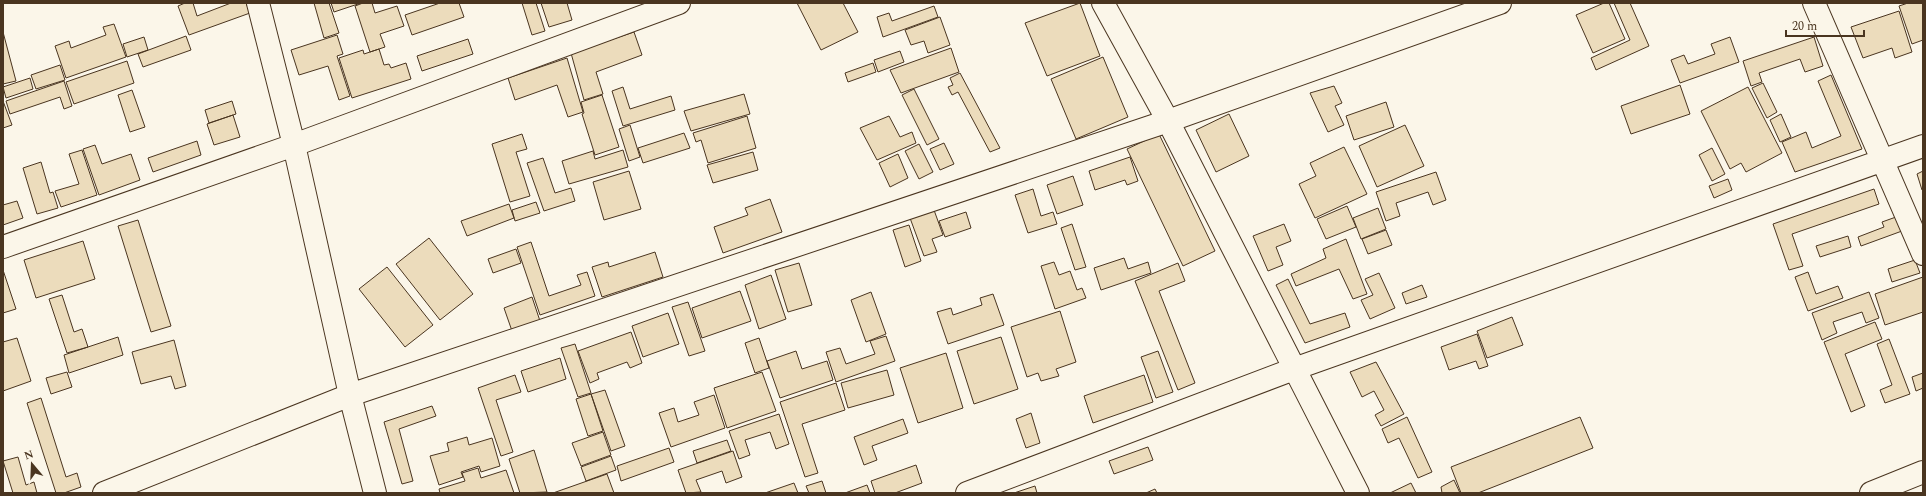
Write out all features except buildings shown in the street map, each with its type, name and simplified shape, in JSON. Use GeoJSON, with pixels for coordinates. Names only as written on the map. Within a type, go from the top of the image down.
{"type":"FeatureCollection","features":[{"type":"Feature","properties":{"kind":"street"},"geometry":{"type":"LineString","coordinates":[[258,3],[294,145],[350,395],[375,493]]}},
{"type":"Feature","properties":{"kind":"street"},"geometry":{"type":"LineString","coordinates":[[3,247],[294,145],[679,3]]}},
{"type":"Feature","properties":{"kind":"street"},"geometry":{"type":"LineString","coordinates":[[1103,3],[1168,121],[1358,493]]}},
{"type":"Feature","properties":{"kind":"street"},"geometry":{"type":"LineString","coordinates":[[104,493],[350,395],[1168,121],[1500,3]]}},
{"type":"Feature","properties":{"kind":"street"},"geometry":{"type":"LineString","coordinates":[[1814,3],[1923,254]]}},
{"type":"Feature","properties":{"kind":"street"},"geometry":{"type":"LineString","coordinates":[[967,493],[1294,369],[1923,146]]}},
{"type":"Feature","properties":{"kind":"street"},"geometry":{"type":"LineString","coordinates":[[1871,493],[1923,472]]}}]}
